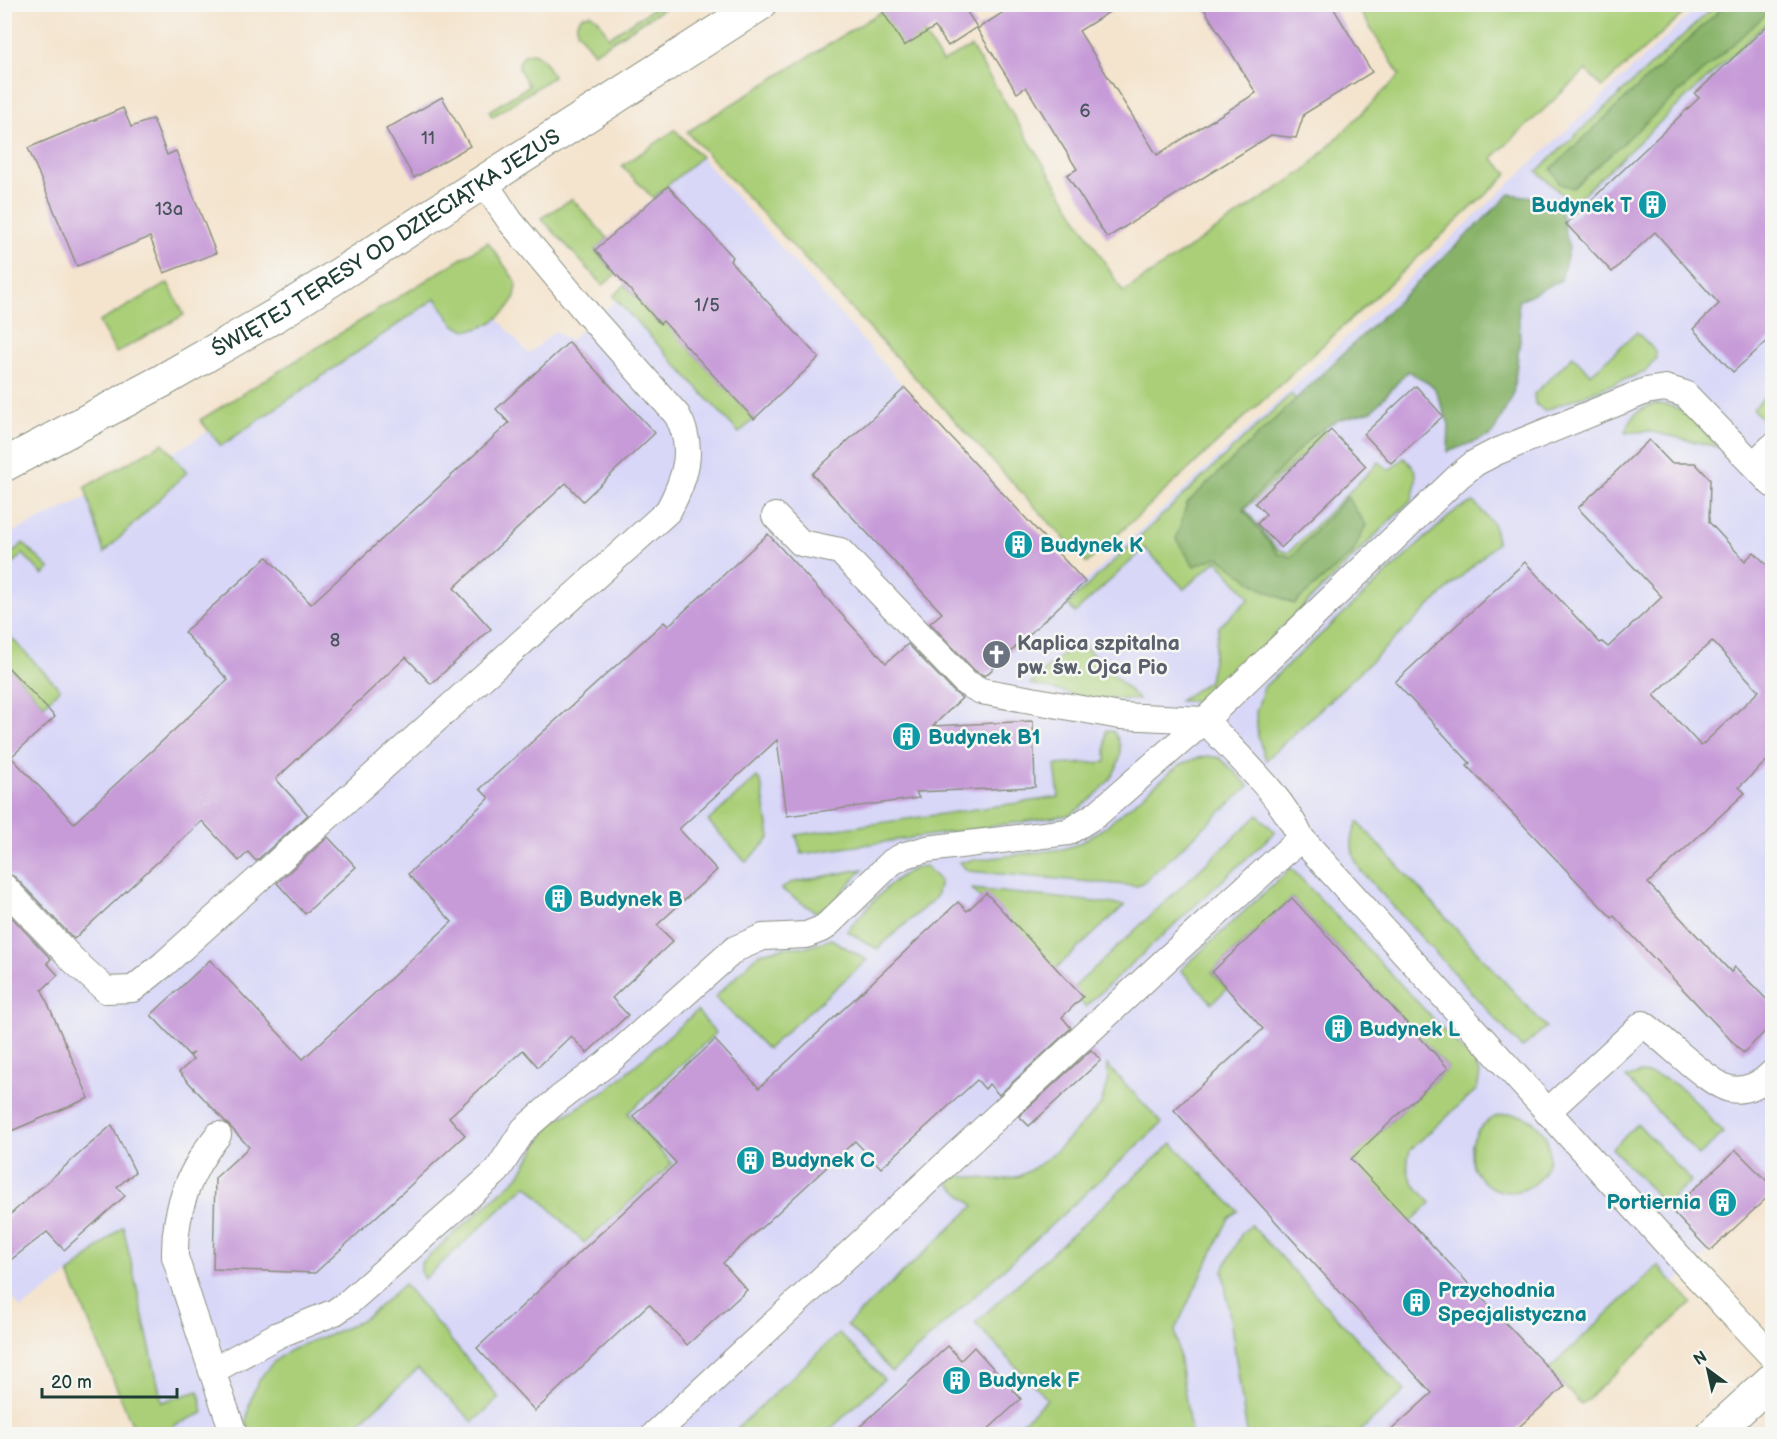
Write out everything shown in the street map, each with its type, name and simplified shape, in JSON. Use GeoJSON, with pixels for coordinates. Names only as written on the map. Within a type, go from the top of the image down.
{"type":"FeatureCollection","features":[{"type":"Feature","properties":{"kind":"street","name":"ŚWIĘTEJ TERESY OD DZIECIĄTKA JEZUS"},"geometry":{"type":"LineString","coordinates":[[4,465],[78,428],[278,314],[760,4]]}},
{"type":"Feature","properties":{"kind":"street"},"geometry":{"type":"LineString","coordinates":[[1713,1434],[1773,1380]]}},
{"type":"Feature","properties":{"kind":"lane"},"geometry":{"type":"LineString","coordinates":[[4,887],[74,961],[106,990],[133,989],[164,964],[668,511],[682,484],[688,445],[685,429],[677,415],[510,221],[484,182]]}},
{"type":"Feature","properties":{"kind":"lane"},"geometry":{"type":"LineString","coordinates":[[212,1371],[278,1335],[335,1312],[349,1302],[497,1171],[524,1129],[560,1098],[606,1064],[735,949],[763,937],[806,935],[824,928],[892,862],[905,855],[927,849],[1068,832],[1096,814],[1205,720],[1475,463],[1496,452],[1646,391],[1665,388],[1685,394],[1773,484]]}},
{"type":"Feature","properties":{"kind":"lane"},"geometry":{"type":"LineString","coordinates":[[1754,464],[1773,447]]}},
{"type":"Feature","properties":{"kind":"lane"},"geometry":{"type":"LineString","coordinates":[[775,516],[801,543],[840,552],[966,683],[981,691],[1120,716],[1205,720],[1269,790],[1293,820],[1302,838],[1547,1112],[1773,1356]]}},
{"type":"Feature","properties":{"kind":"lane"},"geometry":{"type":"LineString","coordinates":[[655,1434],[1167,959],[1302,838]]}},
{"type":"Feature","properties":{"kind":"lane"},"geometry":{"type":"LineString","coordinates":[[1547,1112],[1643,1024],[1714,1082],[1730,1089],[1749,1089],[1773,1073]]}},
{"type":"Feature","properties":{"kind":"lane"},"geometry":{"type":"LineString","coordinates":[[218,1135],[202,1155],[188,1183],[175,1237],[175,1257],[234,1434]]}},
{"type":"Feature","properties":{"kind":"shaded area"},"geometry":{"type":"Polygon","coordinates":[[[1700,5],[1772,5],[1772,1193],[1674,1284],[1658,1267],[1549,1369],[1565,1386],[1511,1434],[136,1434],[69,1274],[21,1309],[5,1287],[5,536],[145,470],[460,276],[529,354],[555,331],[569,341],[629,289],[595,250],[652,214],[645,205],[701,157],[905,388],[1085,582],[1700,5]]]}},
{"type":"Feature","properties":{"kind":"green space"},"geometry":{"type":"Polygon","coordinates":[[[1726,4],[1772,5],[1772,9],[1573,188],[1560,184],[1551,169],[1726,4]]]}},
{"type":"Feature","properties":{"kind":"green space"},"geometry":{"type":"Polygon","coordinates":[[[659,5],[669,5],[594,53],[577,31],[577,22],[582,16],[591,14],[598,19],[609,37],[659,5]]]}},
{"type":"Feature","properties":{"kind":"green space"},"geometry":{"type":"Polygon","coordinates":[[[892,5],[906,5],[942,62],[971,47],[1123,292],[1305,170],[1400,75],[1356,5],[1693,5],[1602,87],[1586,70],[1492,158],[1508,174],[1087,563],[687,132],[892,5]]]}},
{"type":"Feature","properties":{"kind":"green space"},"geometry":{"type":"Polygon","coordinates":[[[1716,5],[1772,5],[1772,18],[1572,204],[1537,171],[1716,5]]]}},
{"type":"Feature","properties":{"kind":"green space"},"geometry":{"type":"Polygon","coordinates":[[[533,53],[543,60],[553,77],[492,117],[489,111],[529,86],[519,69],[519,62],[525,54],[533,53]]]}},
{"type":"Feature","properties":{"kind":"green space"},"geometry":{"type":"Polygon","coordinates":[[[675,130],[701,157],[653,198],[622,166],[675,130]]]}},
{"type":"Feature","properties":{"kind":"green space"},"geometry":{"type":"Polygon","coordinates":[[[1510,194],[1540,198],[1561,212],[1569,248],[1561,280],[1518,301],[1520,340],[1513,395],[1492,435],[1448,452],[1449,424],[1434,387],[1408,371],[1372,411],[1338,420],[1313,435],[1243,509],[1278,554],[1291,557],[1347,497],[1366,525],[1352,554],[1294,604],[1262,589],[1218,557],[1194,566],[1176,539],[1187,503],[1510,194]]]}},
{"type":"Feature","properties":{"kind":"green space"},"geometry":{"type":"Polygon","coordinates":[[[572,199],[608,239],[595,250],[616,274],[603,285],[541,218],[572,199]]]}},
{"type":"Feature","properties":{"kind":"green space"},"geometry":{"type":"Polygon","coordinates":[[[488,242],[516,282],[512,303],[499,317],[483,327],[466,329],[458,327],[436,298],[221,446],[200,420],[488,242]]]}},
{"type":"Feature","properties":{"kind":"green space"},"geometry":{"type":"Polygon","coordinates":[[[168,283],[184,315],[116,353],[99,322],[168,283]]]}},
{"type":"Feature","properties":{"kind":"green space"},"geometry":{"type":"Polygon","coordinates":[[[625,285],[659,324],[664,321],[754,419],[739,433],[613,296],[625,285]]]}},
{"type":"Feature","properties":{"kind":"green space"},"geometry":{"type":"Polygon","coordinates":[[[1637,332],[1655,351],[1656,358],[1644,372],[1544,411],[1535,403],[1534,394],[1573,356],[1591,374],[1637,332]]]}},
{"type":"Feature","properties":{"kind":"green space"},"geometry":{"type":"Polygon","coordinates":[[[1772,390],[1772,426],[1769,427],[1753,409],[1772,390]]]}},
{"type":"Feature","properties":{"kind":"green space"},"geometry":{"type":"Polygon","coordinates":[[[1291,394],[1327,432],[1245,509],[1277,549],[1288,553],[1379,462],[1389,470],[1404,458],[1409,463],[1416,476],[1412,499],[1213,693],[1199,701],[1179,701],[1209,681],[1219,627],[1250,598],[1217,560],[1184,589],[1145,548],[1075,613],[1068,604],[1291,394]]]}},
{"type":"Feature","properties":{"kind":"green space"},"geometry":{"type":"Polygon","coordinates":[[[1655,404],[1666,405],[1684,412],[1718,447],[1648,431],[1625,433],[1636,414],[1643,408],[1655,404]]]}},
{"type":"Feature","properties":{"kind":"green space"},"geometry":{"type":"Polygon","coordinates":[[[163,443],[187,472],[104,553],[85,487],[163,443]]]}},
{"type":"Feature","properties":{"kind":"green space"},"geometry":{"type":"Polygon","coordinates":[[[1474,502],[1494,525],[1497,543],[1266,760],[1258,737],[1256,712],[1264,687],[1456,510],[1474,502]]]}},
{"type":"Feature","properties":{"kind":"green space"},"geometry":{"type":"Polygon","coordinates":[[[23,543],[50,569],[43,575],[23,554],[5,571],[5,560],[23,543]]]}},
{"type":"Feature","properties":{"kind":"green space"},"geometry":{"type":"Polygon","coordinates":[[[5,631],[60,689],[44,705],[5,663],[5,631]]]}},
{"type":"Feature","properties":{"kind":"green space"},"geometry":{"type":"Polygon","coordinates":[[[1078,640],[1139,700],[1089,698],[1030,684],[1078,640]]]}},
{"type":"Feature","properties":{"kind":"green space"},"geometry":{"type":"Polygon","coordinates":[[[1106,730],[1114,732],[1119,745],[1120,757],[1116,769],[1110,780],[1091,800],[1070,815],[802,854],[796,835],[1059,797],[1055,765],[1106,762],[1106,730]]]}},
{"type":"Feature","properties":{"kind":"green space"},"geometry":{"type":"Polygon","coordinates":[[[1208,756],[1220,758],[1249,786],[1137,886],[968,871],[959,862],[1063,849],[1078,844],[1104,828],[1178,766],[1208,756]]]}},
{"type":"Feature","properties":{"kind":"green space"},"geometry":{"type":"Polygon","coordinates":[[[757,777],[761,782],[770,838],[746,862],[708,821],[757,777]]]}},
{"type":"Feature","properties":{"kind":"green space"},"geometry":{"type":"Polygon","coordinates":[[[1258,815],[1275,832],[1085,1007],[1070,991],[1258,815]]]}},
{"type":"Feature","properties":{"kind":"green space"},"geometry":{"type":"Polygon","coordinates":[[[1358,822],[1546,1027],[1522,1048],[1361,871],[1352,847],[1353,835],[1358,822]]]}},
{"type":"Feature","properties":{"kind":"green space"},"geometry":{"type":"Polygon","coordinates":[[[926,866],[940,881],[936,897],[877,949],[847,931],[893,882],[903,874],[926,866]]]}},
{"type":"Feature","properties":{"kind":"green space"},"geometry":{"type":"Polygon","coordinates":[[[1291,868],[1472,1060],[1480,1074],[1477,1089],[1410,1150],[1408,1167],[1411,1180],[1431,1203],[1409,1223],[1341,1148],[1369,1142],[1448,1068],[1292,898],[1212,972],[1227,989],[1212,1003],[1181,970],[1291,868]]]}},
{"type":"Feature","properties":{"kind":"green space"},"geometry":{"type":"Polygon","coordinates":[[[863,869],[832,903],[816,912],[781,889],[790,883],[863,869]]]}},
{"type":"Feature","properties":{"kind":"green space"},"geometry":{"type":"Polygon","coordinates":[[[972,889],[1125,905],[1051,973],[972,889]]]}},
{"type":"Feature","properties":{"kind":"green space"},"geometry":{"type":"Polygon","coordinates":[[[831,939],[867,960],[767,1049],[715,997],[760,953],[788,947],[808,947],[831,939]]]}},
{"type":"Feature","properties":{"kind":"green space"},"geometry":{"type":"Polygon","coordinates":[[[697,1011],[716,1033],[628,1113],[672,1164],[584,1243],[527,1185],[424,1279],[421,1273],[421,1263],[518,1177],[551,1124],[607,1090],[697,1011]]]}},
{"type":"Feature","properties":{"kind":"green space"},"geometry":{"type":"Polygon","coordinates":[[[1107,1065],[1162,1123],[892,1372],[847,1325],[974,1206],[949,1184],[957,1176],[1001,1180],[1020,1176],[1039,1165],[1101,1105],[1108,1079],[1107,1065]]]}},
{"type":"Feature","properties":{"kind":"green space"},"geometry":{"type":"Polygon","coordinates":[[[1640,1073],[1666,1079],[1677,1086],[1723,1133],[1699,1156],[1626,1078],[1640,1073]]]}},
{"type":"Feature","properties":{"kind":"green space"},"geometry":{"type":"Polygon","coordinates":[[[1510,1114],[1525,1117],[1537,1126],[1546,1138],[1549,1153],[1546,1168],[1537,1180],[1525,1189],[1510,1192],[1495,1189],[1483,1180],[1474,1168],[1471,1153],[1474,1138],[1483,1126],[1495,1117],[1510,1114]]]}},
{"type":"Feature","properties":{"kind":"green space"},"geometry":{"type":"Polygon","coordinates":[[[1638,1124],[1691,1181],[1665,1205],[1612,1148],[1638,1124]]]}},
{"type":"Feature","properties":{"kind":"green space"},"geometry":{"type":"Polygon","coordinates":[[[1172,1143],[1238,1211],[1229,1218],[1175,1330],[1191,1434],[1010,1434],[1047,1399],[975,1323],[1172,1143]]]}},
{"type":"Feature","properties":{"kind":"green space"},"geometry":{"type":"Polygon","coordinates":[[[1251,1225],[1405,1391],[1357,1434],[1247,1434],[1223,1270],[1242,1233],[1251,1225]]]}},
{"type":"Feature","properties":{"kind":"green space"},"geometry":{"type":"Polygon","coordinates":[[[123,1226],[162,1402],[199,1391],[203,1413],[173,1426],[176,1434],[136,1434],[69,1274],[123,1226]]]}},
{"type":"Feature","properties":{"kind":"green space"},"geometry":{"type":"Polygon","coordinates":[[[1658,1266],[1692,1303],[1581,1405],[1549,1369],[1658,1266]]]}},
{"type":"Feature","properties":{"kind":"green space"},"geometry":{"type":"Polygon","coordinates":[[[404,1284],[499,1398],[473,1422],[418,1369],[347,1434],[247,1434],[248,1411],[255,1389],[275,1361],[293,1349],[361,1320],[404,1284]]]}},
{"type":"Feature","properties":{"kind":"green space"},"geometry":{"type":"Polygon","coordinates":[[[839,1333],[884,1379],[825,1434],[731,1434],[839,1333]]]}},
{"type":"Feature","properties":{"kind":"building"},"geometry":{"type":"Polygon","coordinates":[[[878,4],[973,4],[965,9],[977,27],[948,46],[935,27],[904,46],[878,4]]]}},
{"type":"Feature","properties":{"kind":"building"},"geometry":{"type":"Polygon","coordinates":[[[1016,4],[1122,4],[1079,31],[1157,155],[1256,93],[1201,4],[1331,4],[1372,72],[1304,114],[1296,138],[1271,135],[1107,238],[1067,175],[1077,169],[1026,87],[1017,93],[977,29],[1016,4]]]}},
{"type":"Feature","properties":{"kind":"building","name":"Budynek T"},"geometry":{"type":"Polygon","coordinates":[[[1773,20],[1773,336],[1733,372],[1693,329],[1719,304],[1655,232],[1612,272],[1566,224],[1699,98],[1695,94],[1773,20]]]}},
{"type":"Feature","properties":{"kind":"building"},"geometry":{"type":"Polygon","coordinates":[[[442,97],[470,146],[414,178],[386,129],[442,97]]]}},
{"type":"Feature","properties":{"kind":"building"},"geometry":{"type":"Polygon","coordinates":[[[123,108],[131,127],[153,119],[167,155],[176,151],[216,253],[164,273],[150,237],[77,266],[28,148],[123,108]]]}},
{"type":"Feature","properties":{"kind":"building"},"geometry":{"type":"Polygon","coordinates":[[[668,186],[733,257],[730,261],[819,358],[754,419],[663,321],[660,324],[595,250],[668,186]]]}},
{"type":"Feature","properties":{"kind":"building"},"geometry":{"type":"Polygon","coordinates":[[[569,342],[655,433],[583,501],[566,483],[454,588],[491,629],[431,684],[406,657],[276,779],[308,815],[256,861],[248,852],[239,861],[202,821],[74,939],[15,877],[4,872],[4,663],[55,717],[11,757],[74,823],[228,680],[184,632],[267,557],[311,604],[509,423],[496,409],[569,342]]]}},
{"type":"Feature","properties":{"kind":"building"},"geometry":{"type":"Polygon","coordinates":[[[1416,386],[1443,416],[1391,463],[1364,434],[1416,386]]]}},
{"type":"Feature","properties":{"kind":"building"},"geometry":{"type":"Polygon","coordinates":[[[905,388],[1085,582],[985,676],[975,671],[930,623],[942,613],[812,474],[905,388]]]}},
{"type":"Feature","properties":{"kind":"building"},"geometry":{"type":"Polygon","coordinates":[[[1331,430],[1366,466],[1281,548],[1257,524],[1266,514],[1255,503],[1331,430]]]}},
{"type":"Feature","properties":{"kind":"building"},"geometry":{"type":"Polygon","coordinates":[[[1649,440],[1671,463],[1695,463],[1710,479],[1709,522],[1745,561],[1754,552],[1773,571],[1773,755],[1739,787],[1745,793],[1648,883],[1731,972],[1735,967],[1773,1006],[1773,1024],[1743,1053],[1614,916],[1612,918],[1467,766],[1470,763],[1395,682],[1525,562],[1600,643],[1608,647],[1662,597],[1578,508],[1649,440]],[[1712,641],[1654,695],[1701,746],[1759,691],[1712,641]]]}},
{"type":"Feature","properties":{"kind":"building"},"geometry":{"type":"Polygon","coordinates":[[[768,534],[886,663],[908,644],[962,698],[933,726],[1033,721],[1035,787],[916,792],[919,798],[787,816],[777,740],[679,829],[717,870],[657,925],[673,941],[612,998],[628,1015],[587,1053],[571,1036],[538,1067],[523,1050],[449,1117],[465,1135],[315,1273],[213,1269],[215,1178],[249,1147],[179,1072],[193,1060],[190,1056],[194,1053],[189,1055],[151,1015],[210,960],[303,1059],[452,922],[408,874],[489,798],[480,789],[664,622],[668,626],[768,534]]]}},
{"type":"Feature","properties":{"kind":"building"},"geometry":{"type":"Polygon","coordinates":[[[328,837],[356,867],[305,914],[277,883],[328,837]]]}},
{"type":"Feature","properties":{"kind":"building","name":"Budynek C"},"geometry":{"type":"Polygon","coordinates":[[[986,893],[1083,997],[1062,1017],[1071,1028],[999,1095],[989,1084],[985,1089],[977,1080],[881,1168],[855,1141],[723,1263],[747,1290],[687,1345],[649,1304],[535,1411],[477,1348],[676,1163],[633,1116],[715,1040],[759,1088],[958,902],[967,911],[986,893]]]}},
{"type":"Feature","properties":{"kind":"building","name":"Przychodnia Specjalistyczna"},"geometry":{"type":"Polygon","coordinates":[[[1292,898],[1448,1068],[1351,1159],[1565,1386],[1511,1434],[1387,1434],[1432,1393],[1174,1110],[1263,1029],[1212,972],[1292,898]]]}},
{"type":"Feature","properties":{"kind":"building"},"geometry":{"type":"Polygon","coordinates":[[[4,909],[51,959],[47,963],[58,975],[42,990],[89,1098],[4,1134],[4,909]]]}},
{"type":"Feature","properties":{"kind":"building"},"geometry":{"type":"Polygon","coordinates":[[[1091,1050],[1101,1060],[1029,1126],[1019,1116],[1091,1050]]]}},
{"type":"Feature","properties":{"kind":"building"},"geometry":{"type":"Polygon","coordinates":[[[112,1125],[135,1172],[117,1187],[125,1196],[64,1250],[47,1232],[4,1265],[4,1220],[112,1125]]]}},
{"type":"Feature","properties":{"kind":"building","name":"Portiernia"},"geometry":{"type":"Polygon","coordinates":[[[1736,1150],[1773,1187],[1773,1192],[1710,1251],[1671,1210],[1736,1150]]]}},
{"type":"Feature","properties":{"kind":"building","name":"Budynek F"},"geometry":{"type":"Polygon","coordinates":[[[948,1346],[961,1360],[974,1347],[1021,1399],[983,1434],[852,1434],[948,1346]]]}},
{"type":"Feature","properties":{"kind":"place","name":"Budynek T"},"geometry":{"type":"Point","coordinates":[1653,205]}},
{"type":"Feature","properties":{"kind":"place","name":"Budynek K"},"geometry":{"type":"Point","coordinates":[1019,545]}},
{"type":"Feature","properties":{"kind":"place","name":"Kaplica szpitalna pw. św. Ojca Pio"},"geometry":{"type":"Point","coordinates":[996,655]}},
{"type":"Feature","properties":{"kind":"place","name":"Budynek B1"},"geometry":{"type":"Point","coordinates":[907,737]}},
{"type":"Feature","properties":{"kind":"place","name":"Budynek B"},"geometry":{"type":"Point","coordinates":[558,899]}},
{"type":"Feature","properties":{"kind":"place","name":"Budynek L"},"geometry":{"type":"Point","coordinates":[1338,1029]}},
{"type":"Feature","properties":{"kind":"place","name":"Budynek C"},"geometry":{"type":"Point","coordinates":[750,1160]}},
{"type":"Feature","properties":{"kind":"place","name":"Portiernia"},"geometry":{"type":"Point","coordinates":[1722,1202]}},
{"type":"Feature","properties":{"kind":"place","name":"Przychodnia Specjalistyczna"},"geometry":{"type":"Point","coordinates":[1417,1302]}},
{"type":"Feature","properties":{"kind":"place","name":"Budynek F"},"geometry":{"type":"Point","coordinates":[957,1380]}}]}
